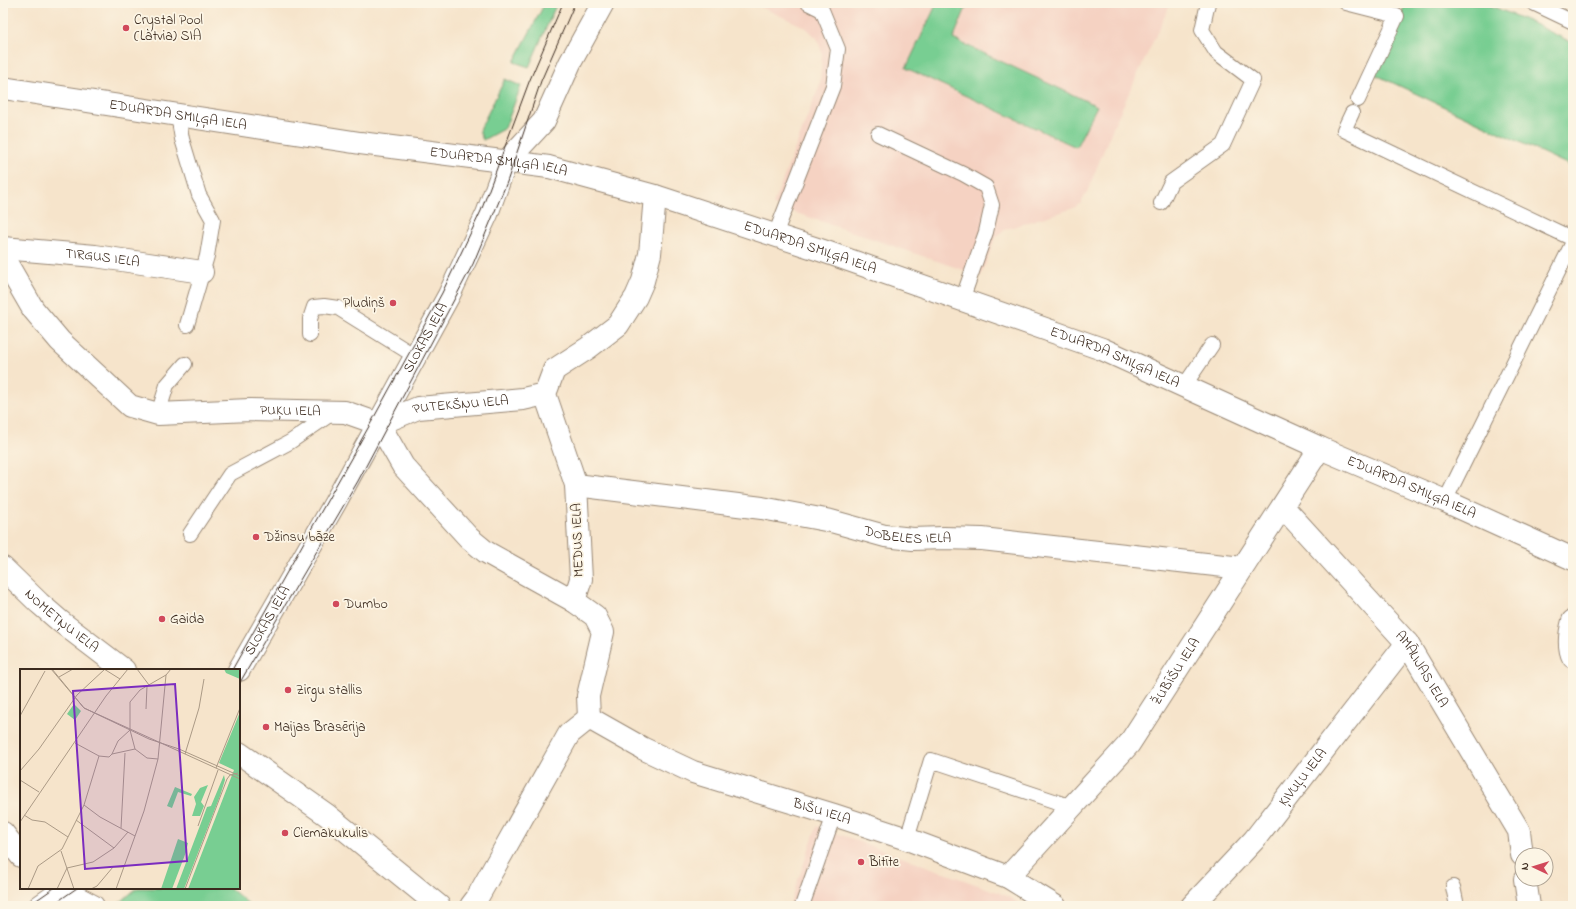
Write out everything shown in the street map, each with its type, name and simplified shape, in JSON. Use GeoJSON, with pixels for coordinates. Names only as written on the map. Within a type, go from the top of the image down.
{"type":"FeatureCollection","features":[{"type":"Feature","properties":{"kind":"street","name":"SLOKAS IELA"},"geometry":{"type":"LineString","coordinates":[[240,669],[335,503],[449,295],[487,214],[506,162],[544,121],[570,62],[603,3]]}},
{"type":"Feature","properties":{"kind":"street","name":"EDUARDA SMIĻĢA IELA"},"geometry":{"type":"LineString","coordinates":[[3,88],[360,143],[549,167],[655,196],[775,235],[1102,349],[1320,448],[1445,501],[1573,559]]}},
{"type":"Feature","properties":{"kind":"street"},"geometry":{"type":"LineString","coordinates":[[545,394],[554,370],[588,348],[618,325],[636,297],[643,281],[650,254],[655,196]]}},
{"type":"Feature","properties":{"kind":"street","name":"TIRGUS IELA"},"geometry":{"type":"LineString","coordinates":[[3,248],[95,256],[202,272]]}},
{"type":"Feature","properties":{"kind":"street","name":"PUĶU IELA"},"geometry":{"type":"LineString","coordinates":[[3,257],[33,309],[60,341],[130,406],[158,414],[250,410],[345,412],[379,424]]}},
{"type":"Feature","properties":{"kind":"street","name":"PUTEKŠŅU IELA"},"geometry":{"type":"LineString","coordinates":[[379,424],[418,408],[523,399],[545,394]]}},
{"type":"Feature","properties":{"kind":"street","name":"MEDUS IELA"},"geometry":{"type":"LineString","coordinates":[[545,394],[576,485],[581,579],[574,601]]}},
{"type":"Feature","properties":{"kind":"street"},"geometry":{"type":"LineString","coordinates":[[379,424],[403,466],[469,538],[486,552],[574,601],[595,616],[603,632],[588,696],[589,718],[570,734],[472,906]]}},
{"type":"Feature","properties":{"kind":"street","name":"ŽUBĪŠU IELA"},"geometry":{"type":"LineString","coordinates":[[1008,877],[1129,744],[1320,448]]}},
{"type":"Feature","properties":{"kind":"street","name":"DOBELES IELA"},"geometry":{"type":"LineString","coordinates":[[576,485],[762,508],[831,521],[885,536],[913,539],[982,539],[1242,568]]}},
{"type":"Feature","properties":{"kind":"street","name":"AMĀLIJAS IELA"},"geometry":{"type":"LineString","coordinates":[[1283,507],[1407,643],[1519,831],[1521,847]]}},
{"type":"Feature","properties":{"kind":"street","name":"NOMETŅU IELA"},"geometry":{"type":"LineString","coordinates":[[3,568],[61,622],[123,669]]}},
{"type":"Feature","properties":{"kind":"street"},"geometry":{"type":"LineString","coordinates":[[1573,622],[1570,631],[1571,653],[1573,657]]}},
{"type":"Feature","properties":{"kind":"street","name":"ĶIVUĻU IELA"},"geometry":{"type":"LineString","coordinates":[[1192,906],[1254,840],[1407,643]]}},
{"type":"Feature","properties":{"kind":"street","name":"BIŠU IELA"},"geometry":{"type":"LineString","coordinates":[[589,718],[642,748],[693,772],[834,815],[1008,877],[1055,906]]}},
{"type":"Feature","properties":{"kind":"street"},"geometry":{"type":"LineString","coordinates":[[240,754],[327,815],[439,906]]}},
{"type":"Feature","properties":{"kind":"street"},"geometry":{"type":"LineString","coordinates":[[3,833],[20,855]]}},
{"type":"Feature","properties":{"kind":"street"},"geometry":{"type":"LineString","coordinates":[[1526,887],[1529,906]]}},
{"type":"Feature","properties":{"kind":"street"},"geometry":{"type":"LineString","coordinates":[[40,906],[62,889],[93,906]]}},
{"type":"Feature","properties":{"kind":"lane"},"geometry":{"type":"LineString","coordinates":[[775,235],[833,86],[838,49],[822,10],[808,3]]}},
{"type":"Feature","properties":{"kind":"lane"},"geometry":{"type":"LineString","coordinates":[[1161,203],[1171,182],[1224,145],[1253,80],[1216,52],[1202,30],[1208,3]]}},
{"type":"Feature","properties":{"kind":"lane"},"geometry":{"type":"LineString","coordinates":[[1346,3],[1387,8],[1397,16],[1344,130],[1573,239]]}},
{"type":"Feature","properties":{"kind":"lane"},"geometry":{"type":"LineString","coordinates":[[1533,3],[1573,22]]}},
{"type":"Feature","properties":{"kind":"lane"},"geometry":{"type":"LineString","coordinates":[[178,115],[182,139],[199,195],[213,220],[202,272],[187,325]]}},
{"type":"Feature","properties":{"kind":"lane"},"geometry":{"type":"LineString","coordinates":[[878,134],[963,174],[986,187],[992,205],[986,232],[962,300]]}},
{"type":"Feature","properties":{"kind":"lane"},"geometry":{"type":"LineString","coordinates":[[1445,501],[1573,242]]}},
{"type":"Feature","properties":{"kind":"lane"},"geometry":{"type":"LineString","coordinates":[[310,334],[310,319],[314,307],[324,306],[338,308],[415,356]]}},
{"type":"Feature","properties":{"kind":"lane"},"geometry":{"type":"LineString","coordinates":[[1184,386],[1212,345]]}},
{"type":"Feature","properties":{"kind":"lane"},"geometry":{"type":"LineString","coordinates":[[158,414],[167,385],[185,364]]}},
{"type":"Feature","properties":{"kind":"lane"},"geometry":{"type":"LineString","coordinates":[[190,534],[230,474],[290,442],[335,412]]}},
{"type":"Feature","properties":{"kind":"lane"},"geometry":{"type":"LineString","coordinates":[[907,840],[931,760],[1072,807]]}},
{"type":"Feature","properties":{"kind":"lane"},"geometry":{"type":"LineString","coordinates":[[802,906],[834,815]]}},
{"type":"Feature","properties":{"kind":"lane"},"geometry":{"type":"LineString","coordinates":[[1453,888],[1457,906]]}},
{"type":"Feature","properties":{"kind":"shaded area"},"geometry":{"type":"Polygon","coordinates":[[[752,3],[1171,3],[1114,125],[1087,192],[1081,203],[1074,208],[1006,229],[995,238],[981,276],[773,205],[820,84],[822,53],[817,38],[805,27],[752,3]]]}},
{"type":"Feature","properties":{"kind":"shaded area","name":"Bitīte"},"geometry":{"type":"Polygon","coordinates":[[[817,826],[1005,895],[1024,906],[789,906],[817,826]]]}},
{"type":"Feature","properties":{"kind":"green space"},"geometry":{"type":"Polygon","coordinates":[[[545,3],[557,3],[529,67],[514,62],[545,3]]]}},
{"type":"Feature","properties":{"kind":"green space"},"geometry":{"type":"Polygon","coordinates":[[[937,3],[968,3],[953,39],[1097,106],[1076,147],[906,68],[937,3]]]}},
{"type":"Feature","properties":{"kind":"green space"},"geometry":{"type":"Polygon","coordinates":[[[1406,3],[1484,3],[1528,21],[1573,43],[1573,167],[1374,74],[1406,3]]]}},
{"type":"Feature","properties":{"kind":"green space"},"geometry":{"type":"Polygon","coordinates":[[[505,79],[521,86],[505,128],[483,140],[480,129],[505,79]]]}},
{"type":"Feature","properties":{"kind":"green space"},"geometry":{"type":"Polygon","coordinates":[[[136,889],[231,889],[251,906],[116,906],[136,889]]]}},
{"type":"Feature","properties":{"kind":"tram line"},"geometry":{"type":"LineString","coordinates":[[233,669],[442,293],[481,211],[529,82],[563,3]]}},
{"type":"Feature","properties":{"kind":"tram line"},"geometry":{"type":"LineString","coordinates":[[240,682],[358,481],[473,264],[507,182],[541,81],[575,3]]}},
{"type":"Feature","properties":{"kind":"tram line"},"geometry":{"type":"LineString","coordinates":[[28,906],[53,889]]}},
{"type":"Feature","properties":{"kind":"tram line"},"geometry":{"type":"LineString","coordinates":[[51,906],[76,889]]}},
{"type":"Feature","properties":{"kind":"place","name":"Crystal Pool (Latvia) SIA"},"geometry":{"type":"Point","coordinates":[126,28]}},
{"type":"Feature","properties":{"kind":"place","name":"Pludiņš"},"geometry":{"type":"Point","coordinates":[393,303]}},
{"type":"Feature","properties":{"kind":"place","name":"Džinsu bāze"},"geometry":{"type":"Point","coordinates":[256,537]}},
{"type":"Feature","properties":{"kind":"place","name":"Dumbo"},"geometry":{"type":"Point","coordinates":[336,604]}},
{"type":"Feature","properties":{"kind":"place","name":"Gaida"},"geometry":{"type":"Point","coordinates":[162,619]}},
{"type":"Feature","properties":{"kind":"place","name":"Zirgu stallis"},"geometry":{"type":"Point","coordinates":[288,690]}},
{"type":"Feature","properties":{"kind":"place","name":"Maijas Brasērija"},"geometry":{"type":"Point","coordinates":[266,727]}},
{"type":"Feature","properties":{"kind":"place","name":"Ciemakukulis"},"geometry":{"type":"Point","coordinates":[285,833]}},
{"type":"Feature","properties":{"kind":"place","name":"Bitīte"},"geometry":{"type":"Point","coordinates":[861,862]}}]}
